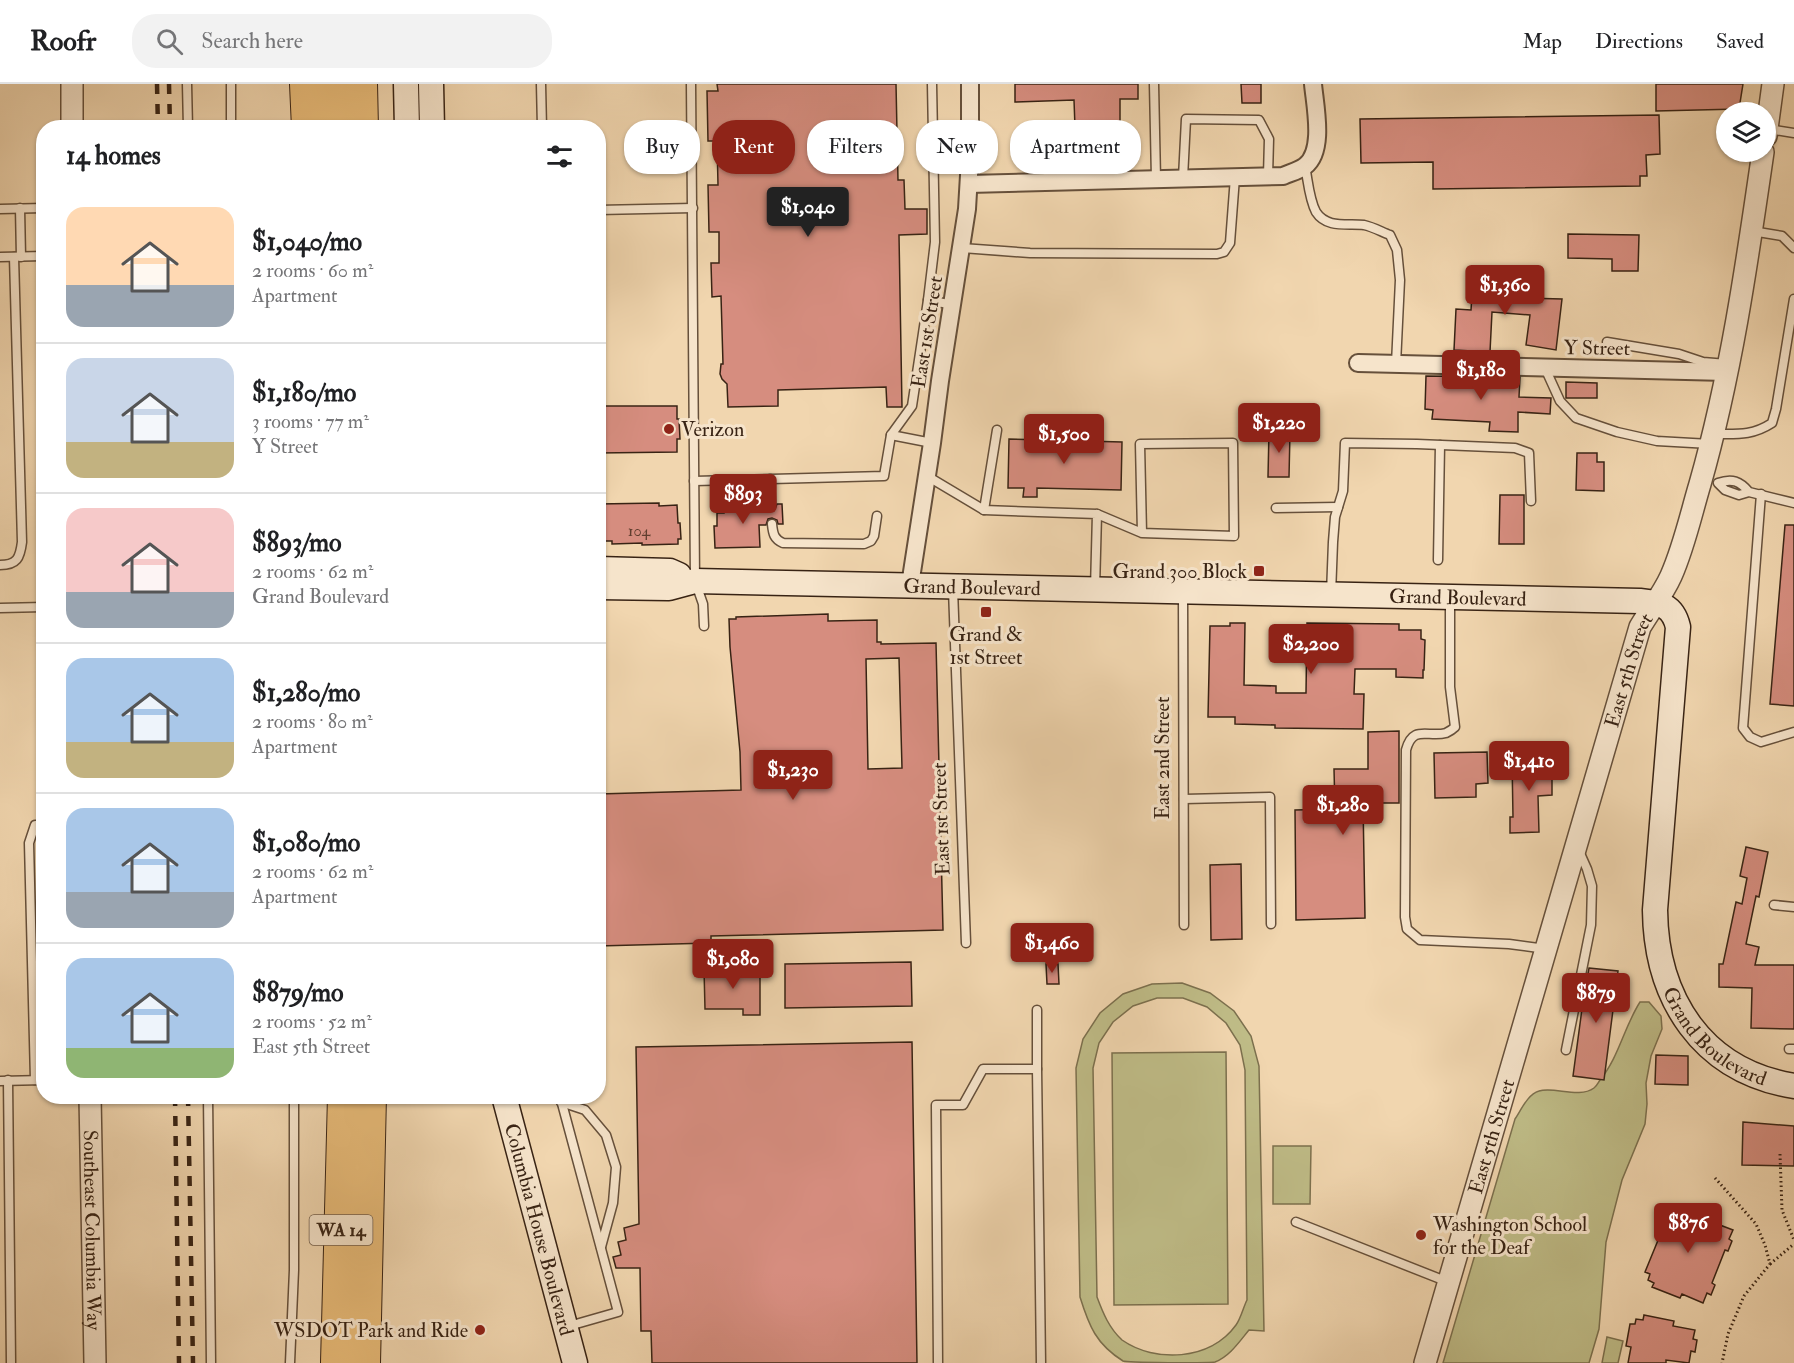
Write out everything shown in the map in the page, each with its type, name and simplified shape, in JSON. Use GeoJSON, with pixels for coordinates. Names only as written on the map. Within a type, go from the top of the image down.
{"type":"FeatureCollection","features":[{"type":"Feature","properties":{"kind":"highway"},"geometry":{"type":"LineString","coordinates":[[306,84],[308,120]]}},
{"type":"Feature","properties":{"kind":"highway"},"geometry":{"type":"LineString","coordinates":[[333,84],[334,120]]}},
{"type":"Feature","properties":{"kind":"highway"},"geometry":{"type":"LineString","coordinates":[[361,84],[362,120]]}},
{"type":"Feature","properties":{"kind":"highway","name":"WA 14"},"geometry":{"type":"LineString","coordinates":[[337,1363],[344,1104]]}},
{"type":"Feature","properties":{"kind":"highway","name":"WA 14"},"geometry":{"type":"LineString","coordinates":[[364,1363],[370,1104]]}},
{"type":"Feature","properties":{"kind":"main road"},"geometry":{"type":"LineString","coordinates":[[406,84],[407,120]]}},
{"type":"Feature","properties":{"kind":"main road"},"geometry":{"type":"LineString","coordinates":[[431,84],[432,120]]}},
{"type":"Feature","properties":{"kind":"main road","name":"Grand Boulevard"},"geometry":{"type":"LineString","coordinates":[[606,569],[670,571],[695,581]]}},
{"type":"Feature","properties":{"kind":"main road","name":"Grand Boulevard"},"geometry":{"type":"LineString","coordinates":[[606,586],[669,588],[695,581],[910,585],[1640,601],[1668,608],[1675,616],[1678,627],[1655,910],[1655,935],[1664,975],[1676,1005],[1710,1047],[1738,1068],[1759,1078],[1794,1086]]}},
{"type":"Feature","properties":{"kind":"main road","name":"Columbia House Boulevard"},"geometry":{"type":"LineString","coordinates":[[506,1104],[575,1363]]}},
{"type":"Feature","properties":{"kind":"street"},"geometry":{"type":"LineString","coordinates":[[72,84],[72,120]]}},
{"type":"Feature","properties":{"kind":"street"},"geometry":{"type":"LineString","coordinates":[[417,84],[418,120]]}},
{"type":"Feature","properties":{"kind":"street","name":"East 1st Street"},"geometry":{"type":"LineString","coordinates":[[910,585],[962,248],[969,184],[970,84]]}},
{"type":"Feature","properties":{"kind":"street"},"geometry":{"type":"LineString","coordinates":[[969,184],[1275,176],[1305,166],[1314,154],[1317,125],[1313,84]]}},
{"type":"Feature","properties":{"kind":"street"},"geometry":{"type":"LineString","coordinates":[[1770,102],[1773,84]]}},
{"type":"Feature","properties":{"kind":"street","name":"East 5th Street"},"geometry":{"type":"LineString","coordinates":[[1425,1363],[1640,627],[1671,576],[1710,480],[1712,439],[1739,314],[1762,162]]}},
{"type":"Feature","properties":{"kind":"street","name":"Y Street"},"geometry":{"type":"LineString","coordinates":[[1358,363],[1545,368],[1727,368]]}},
{"type":"Feature","properties":{"kind":"street","name":"Southeast Columbia Way"},"geometry":{"type":"LineString","coordinates":[[90,1104],[95,1363]]}},
{"type":"Feature","properties":{"kind":"lane"},"geometry":{"type":"LineString","coordinates":[[188,84],[188,120]]}},
{"type":"Feature","properties":{"kind":"lane"},"geometry":{"type":"LineString","coordinates":[[231,84],[231,120]]}},
{"type":"Feature","properties":{"kind":"lane"},"geometry":{"type":"LineString","coordinates":[[541,84],[542,120]]}},
{"type":"Feature","properties":{"kind":"lane"},"geometry":{"type":"LineString","coordinates":[[691,84],[695,581],[703,604],[704,626]]}},
{"type":"Feature","properties":{"kind":"lane"},"geometry":{"type":"LineString","coordinates":[[694,481],[884,477],[891,435],[912,406],[928,300],[935,242],[932,84]]}},
{"type":"Feature","properties":{"kind":"lane"},"geometry":{"type":"LineString","coordinates":[[1154,84],[1156,179]]}},
{"type":"Feature","properties":{"kind":"lane"},"geometry":{"type":"LineString","coordinates":[[1183,178],[1186,119],[1259,120],[1269,139],[1275,176]]}},
{"type":"Feature","properties":{"kind":"lane"},"geometry":{"type":"LineString","coordinates":[[1776,132],[1794,133]]}},
{"type":"Feature","properties":{"kind":"lane"},"geometry":{"type":"LineString","coordinates":[[1305,166],[1317,213],[1338,225],[1364,225],[1390,235],[1397,250],[1400,280],[1396,364]]}},
{"type":"Feature","properties":{"kind":"lane"},"geometry":{"type":"LineString","coordinates":[[962,248],[1030,253],[1217,255],[1224,252],[1230,243],[1235,177]]}},
{"type":"Feature","properties":{"kind":"lane"},"geometry":{"type":"LineString","coordinates":[[0,565],[10,565],[17,559],[21,554],[22,542],[18,257],[20,208]]}},
{"type":"Feature","properties":{"kind":"lane"},"geometry":{"type":"LineString","coordinates":[[0,209],[36,208]]}},
{"type":"Feature","properties":{"kind":"lane"},"geometry":{"type":"LineString","coordinates":[[606,210],[693,208]]}},
{"type":"Feature","properties":{"kind":"lane"},"geometry":{"type":"LineString","coordinates":[[1752,231],[1782,237],[1794,248]]}},
{"type":"Feature","properties":{"kind":"lane"},"geometry":{"type":"LineString","coordinates":[[0,257],[36,256]]}},
{"type":"Feature","properties":{"kind":"lane"},"geometry":{"type":"LineString","coordinates":[[1545,368],[1560,401],[1576,418],[1617,432],[1657,441],[1712,439],[1760,431],[1772,423],[1776,409],[1794,299]]}},
{"type":"Feature","properties":{"kind":"lane"},"geometry":{"type":"LineString","coordinates":[[928,300],[952,305]]}},
{"type":"Feature","properties":{"kind":"lane"},"geometry":{"type":"LineString","coordinates":[[1607,342],[1679,354],[1727,368]]}},
{"type":"Feature","properties":{"kind":"lane"},"geometry":{"type":"LineString","coordinates":[[984,510],[997,430]]}},
{"type":"Feature","properties":{"kind":"lane"},"geometry":{"type":"LineString","coordinates":[[891,435],[932,443]]}},
{"type":"Feature","properties":{"kind":"lane"},"geometry":{"type":"LineString","coordinates":[[927,476],[984,510],[1097,514],[1142,532],[1234,536],[1233,443],[1140,444],[1142,532]]}},
{"type":"Feature","properties":{"kind":"lane"},"geometry":{"type":"LineString","coordinates":[[1331,594],[1332,542],[1343,491],[1345,443],[1515,448],[1529,453],[1531,501]]}},
{"type":"Feature","properties":{"kind":"lane"},"geometry":{"type":"LineString","coordinates":[[1438,560],[1440,445]]}},
{"type":"Feature","properties":{"kind":"lane"},"geometry":{"type":"LineString","coordinates":[[770,479],[771,504]]}},
{"type":"Feature","properties":{"kind":"lane"},"geometry":{"type":"LineString","coordinates":[[1710,480],[1727,480],[1743,484],[1749,492],[1794,503]]}},
{"type":"Feature","properties":{"kind":"lane"},"geometry":{"type":"LineString","coordinates":[[1761,494],[1743,728],[1750,737],[1761,742],[1794,732]]}},
{"type":"Feature","properties":{"kind":"lane"},"geometry":{"type":"LineString","coordinates":[[1276,508],[1338,507]]}},
{"type":"Feature","properties":{"kind":"lane"},"geometry":{"type":"LineString","coordinates":[[1095,589],[1097,514]]}},
{"type":"Feature","properties":{"kind":"lane"},"geometry":{"type":"LineString","coordinates":[[771,525],[777,541],[783,543],[859,545],[871,541],[877,516]]}},
{"type":"Feature","properties":{"kind":"lane","name":"East 1st Street"},"geometry":{"type":"LineString","coordinates":[[953,586],[966,943]]}},
{"type":"Feature","properties":{"kind":"lane","name":"East 2nd Street"},"geometry":{"type":"LineString","coordinates":[[1183,591],[1184,925]]}},
{"type":"Feature","properties":{"kind":"lane"},"geometry":{"type":"LineString","coordinates":[[1450,597],[1450,687],[1455,727],[1447,732],[1417,734],[1409,740],[1406,750],[1405,917],[1407,929],[1420,940],[1509,944],[1546,949]]}},
{"type":"Feature","properties":{"kind":"lane"},"geometry":{"type":"LineString","coordinates":[[0,608],[36,607]]}},
{"type":"Feature","properties":{"kind":"lane"},"geometry":{"type":"LineString","coordinates":[[1184,799],[1270,797],[1271,924]]}},
{"type":"Feature","properties":{"kind":"lane"},"geometry":{"type":"LineString","coordinates":[[36,825],[29,843],[36,1009]]}},
{"type":"Feature","properties":{"kind":"lane"},"geometry":{"type":"LineString","coordinates":[[1566,1050],[1591,925],[1592,886],[1576,846]]}},
{"type":"Feature","properties":{"kind":"lane"},"geometry":{"type":"LineString","coordinates":[[1774,905],[1794,907]]}},
{"type":"Feature","properties":{"kind":"lane"},"geometry":{"type":"LineString","coordinates":[[1037,1010],[1041,1363]]}},
{"type":"Feature","properties":{"kind":"lane"},"geometry":{"type":"LineString","coordinates":[[938,1363],[936,1105],[963,1105],[983,1069],[1037,1069]]}},
{"type":"Feature","properties":{"kind":"lane"},"geometry":{"type":"LineString","coordinates":[[11,1363],[4,1081],[36,1080]]}},
{"type":"Feature","properties":{"kind":"lane"},"geometry":{"type":"LineString","coordinates":[[208,1104],[211,1363]]}},
{"type":"Feature","properties":{"kind":"lane"},"geometry":{"type":"LineString","coordinates":[[290,1363],[294,1270],[294,1104]]}},
{"type":"Feature","properties":{"kind":"lane"},"geometry":{"type":"LineString","coordinates":[[561,1104],[618,1312],[565,1327]]}},
{"type":"Feature","properties":{"kind":"lane"},"geometry":{"type":"LineString","coordinates":[[571,1104],[585,1110],[606,1135],[616,1167],[613,1203],[600,1249]]}},
{"type":"Feature","properties":{"kind":"lane"},"geometry":{"type":"LineString","coordinates":[[1296,1222],[1449,1282]]}},
{"type":"Feature","properties":{"kind":"path"},"geometry":{"type":"LineString","coordinates":[[1722,1363],[1728,1334],[1744,1296],[1770,1264],[1794,1242],[1782,1210],[1780,1155]]}},
{"type":"Feature","properties":{"kind":"path"},"geometry":{"type":"LineString","coordinates":[[1714,1178],[1756,1224],[1770,1264]]}},
{"type":"Feature","properties":{"kind":"shaded area"},"geometry":{"type":"Polygon","coordinates":[[[1182,983],[1210,993],[1234,1011],[1251,1036],[1259,1066],[1264,1331],[1249,1330],[1230,1352],[1215,1362],[1123,1361],[1106,1348],[1095,1334],[1080,1297],[1076,1068],[1083,1039],[1100,1013],[1123,994],[1152,984],[1182,983]],[[1157,998],[1133,1006],[1113,1022],[1099,1043],[1093,1068],[1097,1297],[1110,1325],[1122,1340],[1135,1347],[1166,1355],[1182,1355],[1212,1346],[1236,1325],[1247,1300],[1245,1070],[1240,1045],[1226,1023],[1207,1007],[1183,998],[1157,998]]]}},
{"type":"Feature","properties":{"kind":"shaded area"},"geometry":{"type":"Polygon","coordinates":[[[1640,1002],[1649,1002],[1661,1016],[1662,1029],[1651,1056],[1646,1083],[1645,1124],[1622,1180],[1606,1242],[1599,1329],[1589,1363],[1443,1363],[1515,1119],[1528,1099],[1539,1091],[1581,1092],[1595,1087],[1612,1062],[1640,1002]]]}},
{"type":"Feature","properties":{"kind":"shaded area"},"geometry":{"type":"Polygon","coordinates":[[[1226,1052],[1228,1304],[1114,1305],[1112,1053],[1226,1052]]]}},
{"type":"Feature","properties":{"kind":"shaded area"},"geometry":{"type":"Polygon","coordinates":[[[1273,1146],[1311,1146],[1310,1204],[1273,1204],[1273,1146]]]}},
{"type":"Feature","properties":{"kind":"shaded area"},"geometry":{"type":"Polygon","coordinates":[[[1607,1337],[1623,1341],[1618,1363],[1602,1363],[1607,1337]]]}},
{"type":"Feature","properties":{"kind":"building"},"geometry":{"type":"Polygon","coordinates":[[[717,84],[896,84],[897,120],[807,120],[807,174],[898,174],[898,180],[904,180],[905,209],[927,209],[927,234],[899,235],[902,407],[887,407],[886,387],[778,390],[778,406],[728,407],[727,384],[720,374],[721,364],[723,364],[721,296],[712,297],[711,263],[719,263],[719,232],[709,232],[708,185],[718,185],[718,174],[795,174],[795,120],[712,120],[712,141],[708,141],[707,91],[718,91],[717,84]]]}},
{"type":"Feature","properties":{"kind":"building"},"geometry":{"type":"Polygon","coordinates":[[[1015,84],[1138,84],[1138,99],[1120,99],[1120,120],[1075,120],[1074,100],[1015,102],[1015,84]]]}},
{"type":"Feature","properties":{"kind":"building"},"geometry":{"type":"Polygon","coordinates":[[[1241,84],[1261,84],[1261,103],[1242,103],[1241,84]]]}},
{"type":"Feature","properties":{"kind":"building"},"geometry":{"type":"Polygon","coordinates":[[[1656,84],[1743,84],[1740,102],[1716,102],[1716,110],[1656,111],[1656,84]]]}},
{"type":"Feature","properties":{"kind":"building"},"geometry":{"type":"Polygon","coordinates":[[[1659,115],[1660,154],[1646,155],[1647,176],[1640,176],[1640,186],[1433,189],[1433,162],[1361,163],[1360,119],[1659,115]]]}},
{"type":"Feature","properties":{"kind":"building"},"geometry":{"type":"Polygon","coordinates":[[[1568,234],[1639,235],[1638,271],[1612,271],[1612,259],[1568,258],[1568,234]]]}},
{"type":"Feature","properties":{"kind":"building"},"geometry":{"type":"Polygon","coordinates":[[[1473,279],[1520,282],[1519,298],[1562,299],[1556,350],[1526,345],[1530,315],[1492,312],[1490,352],[1454,350],[1456,309],[1471,310],[1473,279]]]}},
{"type":"Feature","properties":{"kind":"building"},"geometry":{"type":"Polygon","coordinates":[[[1426,376],[1520,377],[1519,397],[1551,398],[1550,414],[1518,412],[1518,432],[1489,431],[1490,422],[1432,419],[1433,410],[1425,409],[1426,376]]]}},
{"type":"Feature","properties":{"kind":"building"},"geometry":{"type":"Polygon","coordinates":[[[1566,382],[1597,383],[1597,398],[1566,398],[1566,382]]]}},
{"type":"Feature","properties":{"kind":"building"},"geometry":{"type":"Polygon","coordinates":[[[606,406],[677,406],[680,439],[677,439],[677,452],[606,453],[606,406]]]}},
{"type":"Feature","properties":{"kind":"building"},"geometry":{"type":"Polygon","coordinates":[[[1269,431],[1290,432],[1289,477],[1268,477],[1269,431]]]}},
{"type":"Feature","properties":{"kind":"building"},"geometry":{"type":"Polygon","coordinates":[[[1009,439],[1122,442],[1121,490],[1037,488],[1037,497],[1023,497],[1024,488],[1008,488],[1009,439]]]}},
{"type":"Feature","properties":{"kind":"building"},"geometry":{"type":"Polygon","coordinates":[[[1577,453],[1597,453],[1597,462],[1604,462],[1604,491],[1576,490],[1577,453]]]}},
{"type":"Feature","properties":{"kind":"building"},"geometry":{"type":"Polygon","coordinates":[[[1500,495],[1524,495],[1524,544],[1499,544],[1500,495]]]}},
{"type":"Feature","properties":{"kind":"building"},"geometry":{"type":"Polygon","coordinates":[[[606,504],[677,505],[681,539],[678,539],[678,544],[612,544],[612,541],[606,541],[606,504]]]}},
{"type":"Feature","properties":{"kind":"building"},"geometry":{"type":"Polygon","coordinates":[[[724,504],[758,504],[765,505],[771,510],[775,509],[777,504],[782,504],[783,524],[778,524],[777,520],[772,518],[768,519],[766,525],[759,525],[760,547],[715,548],[714,526],[717,526],[717,513],[724,513],[724,504]]]}},
{"type":"Feature","properties":{"kind":"building"},"geometry":{"type":"Polygon","coordinates":[[[1785,525],[1794,525],[1794,706],[1770,704],[1785,525]]]}},
{"type":"Feature","properties":{"kind":"building"},"geometry":{"type":"Polygon","coordinates":[[[828,614],[828,621],[877,620],[877,642],[881,644],[936,643],[943,930],[711,936],[711,943],[606,946],[606,794],[741,790],[729,619],[736,619],[736,617],[828,614]],[[899,658],[866,659],[868,769],[902,768],[899,658]]]}},
{"type":"Feature","properties":{"kind":"building"},"geometry":{"type":"Polygon","coordinates":[[[1230,623],[1245,623],[1244,685],[1276,686],[1276,693],[1306,693],[1307,623],[1399,624],[1399,630],[1421,630],[1421,639],[1425,640],[1423,678],[1396,677],[1396,669],[1355,669],[1354,694],[1364,694],[1363,729],[1275,728],[1275,725],[1235,724],[1235,717],[1208,717],[1210,626],[1230,626],[1230,623]]]}},
{"type":"Feature","properties":{"kind":"building"},"geometry":{"type":"Polygon","coordinates":[[[1399,731],[1399,803],[1363,803],[1365,918],[1296,920],[1295,810],[1335,809],[1334,769],[1368,769],[1368,732],[1399,731]]]}},
{"type":"Feature","properties":{"kind":"building"},"geometry":{"type":"Polygon","coordinates":[[[1487,752],[1488,783],[1476,784],[1476,797],[1435,798],[1434,753],[1487,752]]]}},
{"type":"Feature","properties":{"kind":"building"},"geometry":{"type":"Polygon","coordinates":[[[1552,758],[1552,795],[1538,796],[1539,832],[1510,833],[1510,817],[1513,817],[1512,759],[1552,758]]]}},
{"type":"Feature","properties":{"kind":"building"},"geometry":{"type":"Polygon","coordinates":[[[1746,847],[1768,852],[1746,944],[1759,947],[1755,965],[1794,965],[1794,1029],[1751,1028],[1752,988],[1719,987],[1719,964],[1723,964],[1736,902],[1742,904],[1747,878],[1740,876],[1746,847]]]}},
{"type":"Feature","properties":{"kind":"building"},"geometry":{"type":"Polygon","coordinates":[[[1241,864],[1242,939],[1211,940],[1210,865],[1241,864]]]}},
{"type":"Feature","properties":{"kind":"building"},"geometry":{"type":"Polygon","coordinates":[[[911,962],[912,1006],[785,1008],[785,964],[911,962]]]}},
{"type":"Feature","properties":{"kind":"building"},"geometry":{"type":"Polygon","coordinates":[[[1046,964],[1058,964],[1059,984],[1047,984],[1046,964]]]}},
{"type":"Feature","properties":{"kind":"building"},"geometry":{"type":"Polygon","coordinates":[[[760,968],[760,1015],[743,1015],[743,1009],[705,1009],[704,969],[760,968]]]}},
{"type":"Feature","properties":{"kind":"building"},"geometry":{"type":"Polygon","coordinates":[[[1589,968],[1618,971],[1604,1080],[1573,1076],[1589,968]]]}},
{"type":"Feature","properties":{"kind":"building"},"geometry":{"type":"Polygon","coordinates":[[[912,1042],[917,1363],[652,1363],[651,1331],[641,1331],[640,1268],[616,1268],[613,1257],[621,1255],[618,1242],[626,1240],[624,1228],[639,1224],[636,1047],[912,1042]]]}},
{"type":"Feature","properties":{"kind":"building"},"geometry":{"type":"Polygon","coordinates":[[[1656,1055],[1688,1056],[1688,1085],[1655,1084],[1656,1055]]]}},
{"type":"Feature","properties":{"kind":"building"},"geometry":{"type":"Polygon","coordinates":[[[1743,1122],[1794,1126],[1794,1166],[1742,1165],[1743,1122]]]}},
{"type":"Feature","properties":{"kind":"building"},"geometry":{"type":"Polygon","coordinates":[[[1685,1205],[1714,1217],[1712,1222],[1733,1230],[1729,1239],[1732,1241],[1728,1251],[1725,1250],[1712,1283],[1715,1285],[1711,1295],[1707,1293],[1703,1303],[1682,1294],[1680,1298],[1652,1287],[1654,1283],[1648,1280],[1650,1274],[1645,1272],[1670,1211],[1675,1213],[1677,1208],[1683,1210],[1685,1205]]]}},
{"type":"Feature","properties":{"kind":"building"},"geometry":{"type":"Polygon","coordinates":[[[1644,1315],[1674,1321],[1673,1326],[1695,1330],[1693,1339],[1697,1340],[1695,1352],[1691,1351],[1689,1363],[1666,1360],[1666,1363],[1628,1363],[1631,1347],[1626,1346],[1630,1324],[1635,1324],[1636,1319],[1643,1320],[1644,1315]]]}},
{"type":"Feature","properties":{"kind":"railway"},"geometry":{"type":"LineString","coordinates":[[157,84],[158,120]]}},
{"type":"Feature","properties":{"kind":"railway"},"geometry":{"type":"LineString","coordinates":[[169,84],[170,120]]}},
{"type":"Feature","properties":{"kind":"railway"},"geometry":{"type":"LineString","coordinates":[[175,1104],[179,1363]]}},
{"type":"Feature","properties":{"kind":"railway"},"geometry":{"type":"LineString","coordinates":[[188,1104],[193,1363]]}},
{"type":"Feature","properties":{"kind":"place","name":"Verizon"},"geometry":{"type":"Point","coordinates":[669,429]}},
{"type":"Feature","properties":{"kind":"place","name":"Grand 300 Block"},"geometry":{"type":"Point","coordinates":[1259,571]}},
{"type":"Feature","properties":{"kind":"place","name":"Grand & 1st Street"},"geometry":{"type":"Point","coordinates":[986,612]}},
{"type":"Feature","properties":{"kind":"place","name":"Washington School for the Deaf"},"geometry":{"type":"Point","coordinates":[1421,1235]}},
{"type":"Feature","properties":{"kind":"place","name":"WSDOT Park and Ride"},"geometry":{"type":"Point","coordinates":[480,1330]}}]}
